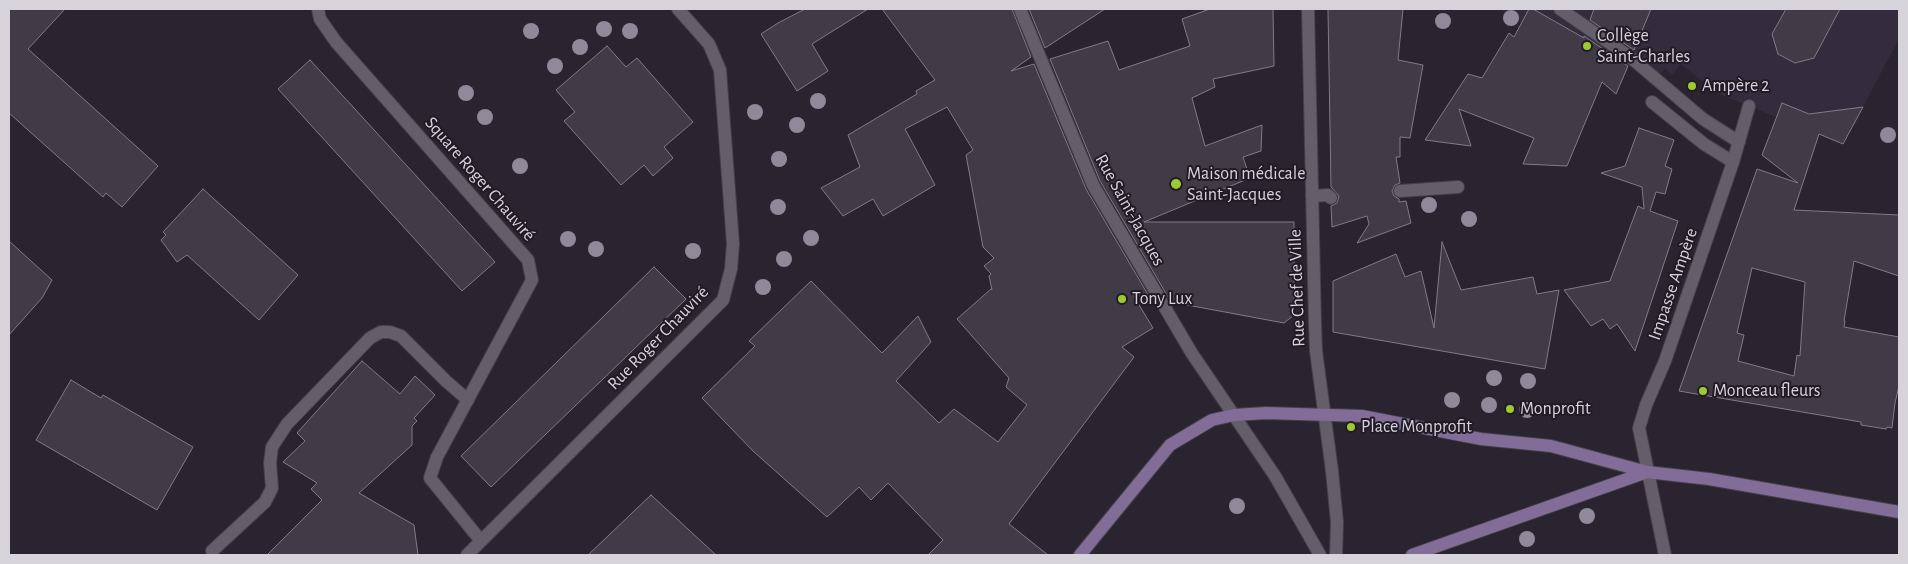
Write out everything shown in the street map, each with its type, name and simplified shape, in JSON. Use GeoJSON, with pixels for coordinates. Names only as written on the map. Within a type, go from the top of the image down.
{"type":"FeatureCollection","features":[{"type":"Feature","properties":{"kind":"main road"},"geometry":{"type":"LineString","coordinates":[[1080,555],[1170,445],[1212,420],[1234,415],[1266,413],[1362,416],[1481,438],[1551,446],[1648,472],[1709,479],[1899,512]]}},
{"type":"Feature","properties":{"kind":"main road"},"geometry":{"type":"LineString","coordinates":[[1412,555],[1648,472]]}},
{"type":"Feature","properties":{"kind":"street","name":"Square Roger Chauviré"},"geometry":{"type":"LineString","coordinates":[[318,9],[324,27],[336,42],[528,260],[532,280],[437,457],[430,478],[481,541]]}},
{"type":"Feature","properties":{"kind":"street","name":"Rue Roger Chauviré"},"geometry":{"type":"LineString","coordinates":[[467,555],[724,300],[731,269],[733,244],[720,70],[709,44],[678,9]]}},
{"type":"Feature","properties":{"kind":"street","name":"Rue Saint-Jacques"},"geometry":{"type":"LineString","coordinates":[[1020,9],[1092,185],[1191,352],[1234,415]]}},
{"type":"Feature","properties":{"kind":"street","name":"Rue Chef de Ville"},"geometry":{"type":"LineString","coordinates":[[1308,9],[1316,351],[1324,415]]}},
{"type":"Feature","properties":{"kind":"street"},"geometry":{"type":"LineString","coordinates":[[1560,9],[1630,57],[1703,119],[1739,142]]}},
{"type":"Feature","properties":{"kind":"street"},"geometry":{"type":"LineString","coordinates":[[1652,102],[1704,144],[1733,162]]}},
{"type":"Feature","properties":{"kind":"street","name":"Impasse Ampère"},"geometry":{"type":"LineString","coordinates":[[1665,555],[1639,428],[1641,418],[1665,360],[1733,162],[1749,106]]}},
{"type":"Feature","properties":{"kind":"street"},"geometry":{"type":"LineString","coordinates":[[1400,192],[1458,186]]}},
{"type":"Feature","properties":{"kind":"street"},"geometry":{"type":"LineString","coordinates":[[1312,196],[1328,195],[1331,198]]}},
{"type":"Feature","properties":{"kind":"street"},"geometry":{"type":"LineString","coordinates":[[212,551],[265,502],[272,488],[270,463],[272,448],[287,424],[370,338],[381,332],[390,332],[401,336],[468,400]]}},
{"type":"Feature","properties":{"kind":"street"},"geometry":{"type":"LineString","coordinates":[[1234,415],[1275,476],[1320,555]]}},
{"type":"Feature","properties":{"kind":"street"},"geometry":{"type":"LineString","coordinates":[[1324,415],[1337,522],[1336,555]]}},
{"type":"Feature","properties":{"kind":"shaded area"},"geometry":{"type":"Polygon","coordinates":[[[1500,9],[1899,9],[1899,39],[1843,144],[1717,93],[1681,64],[1672,75],[1665,68],[1660,74],[1634,51],[1623,67],[1516,33],[1521,23],[1500,9]]]}},
{"type":"Feature","properties":{"kind":"building"},"geometry":{"type":"Polygon","coordinates":[[[9,9],[65,9],[28,49],[158,166],[122,207],[106,193],[103,197],[9,113],[9,9]]]}},
{"type":"Feature","properties":{"kind":"building"},"geometry":{"type":"Polygon","coordinates":[[[805,9],[868,9],[812,44],[828,71],[797,91],[761,34],[805,9]]]}},
{"type":"Feature","properties":{"kind":"building"},"geometry":{"type":"Polygon","coordinates":[[[882,9],[1012,9],[1031,57],[1011,71],[1034,64],[1086,189],[1150,298],[1133,295],[1153,328],[1122,347],[1134,357],[1009,524],[1048,555],[928,555],[943,540],[888,483],[871,500],[859,487],[827,517],[753,451],[702,398],[755,346],[749,341],[811,281],[882,353],[918,316],[931,342],[896,381],[939,423],[954,409],[998,442],[1027,405],[1006,387],[1009,378],[957,319],[992,290],[989,276],[991,274],[984,266],[994,258],[983,247],[966,155],[973,150],[947,107],[905,129],[935,185],[883,216],[873,199],[843,216],[821,188],[860,167],[848,135],[917,94],[916,91],[935,80],[882,9]]]}},
{"type":"Feature","properties":{"kind":"building"},"geometry":{"type":"Polygon","coordinates":[[[1029,9],[1105,9],[1045,48],[1029,9]]]}},
{"type":"Feature","properties":{"kind":"building"},"geometry":{"type":"Polygon","coordinates":[[[1210,9],[1273,9],[1274,66],[1213,79],[1215,87],[1192,98],[1205,146],[1262,125],[1261,151],[1243,157],[1250,178],[1144,222],[1294,222],[1294,315],[1284,323],[1171,302],[1100,181],[1050,59],[1108,41],[1119,70],[1190,46],[1182,19],[1210,9]]]}},
{"type":"Feature","properties":{"kind":"building"},"geometry":{"type":"Polygon","coordinates":[[[1328,9],[1403,9],[1398,60],[1423,65],[1410,138],[1400,137],[1400,157],[1396,157],[1400,183],[1395,185],[1392,191],[1394,196],[1399,199],[1399,202],[1406,201],[1411,223],[1357,243],[1369,224],[1367,216],[1332,227],[1331,206],[1337,203],[1339,196],[1331,187],[1328,9]]]}},
{"type":"Feature","properties":{"kind":"building"},"geometry":{"type":"Polygon","coordinates":[[[1529,9],[1533,9],[1584,38],[1584,36],[1628,66],[1616,94],[1602,82],[1567,166],[1523,164],[1534,138],[1459,109],[1471,146],[1425,140],[1468,74],[1482,78],[1509,33],[1514,37],[1529,9]]]}},
{"type":"Feature","properties":{"kind":"building"},"geometry":{"type":"Polygon","coordinates":[[[1594,9],[1651,9],[1634,50],[1590,20],[1594,9]]]}},
{"type":"Feature","properties":{"kind":"building"},"geometry":{"type":"Polygon","coordinates":[[[1786,9],[1840,9],[1814,58],[1795,63],[1778,54],[1772,34],[1786,9]]]}},
{"type":"Feature","properties":{"kind":"building"},"geometry":{"type":"Polygon","coordinates":[[[607,46],[626,67],[637,58],[693,122],[664,147],[673,158],[653,176],[644,165],[621,185],[564,121],[575,112],[556,90],[607,46]]]}},
{"type":"Feature","properties":{"kind":"building"},"geometry":{"type":"Polygon","coordinates":[[[310,60],[495,262],[462,291],[278,89],[310,60]]]}},
{"type":"Feature","properties":{"kind":"building"},"geometry":{"type":"Polygon","coordinates":[[[1782,103],[1809,114],[1863,107],[1843,144],[1819,134],[1794,210],[1899,215],[1899,276],[1854,261],[1844,321],[1844,327],[1899,337],[1899,386],[1892,428],[1887,427],[1886,429],[1861,425],[1861,422],[1679,391],[1757,169],[1798,183],[1762,155],[1782,103]],[[1752,268],[1737,333],[1744,335],[1738,361],[1794,376],[1797,355],[1800,356],[1805,282],[1752,268]]]}},
{"type":"Feature","properties":{"kind":"building"},"geometry":{"type":"Polygon","coordinates":[[[1639,128],[1674,140],[1665,166],[1672,169],[1665,194],[1656,192],[1650,211],[1678,221],[1635,351],[1617,324],[1610,329],[1603,319],[1591,326],[1564,290],[1610,281],[1638,206],[1644,209],[1642,187],[1601,173],[1625,166],[1639,128]]]}},
{"type":"Feature","properties":{"kind":"building"},"geometry":{"type":"Polygon","coordinates":[[[203,189],[298,275],[259,320],[187,255],[177,262],[161,240],[166,235],[163,232],[203,189]]]}},
{"type":"Feature","properties":{"kind":"building"},"geometry":{"type":"Polygon","coordinates":[[[9,241],[52,280],[42,298],[9,335],[9,241]]]}},
{"type":"Feature","properties":{"kind":"building"},"geometry":{"type":"Polygon","coordinates":[[[1442,242],[1461,290],[1533,277],[1537,294],[1559,290],[1545,369],[1333,332],[1333,281],[1396,254],[1405,277],[1421,271],[1434,328],[1442,242]]]}},
{"type":"Feature","properties":{"kind":"building"},"geometry":{"type":"Polygon","coordinates":[[[654,267],[686,299],[491,487],[461,456],[654,267]]]}},
{"type":"Feature","properties":{"kind":"building"},"geometry":{"type":"Polygon","coordinates":[[[362,361],[400,394],[415,376],[435,395],[414,418],[417,421],[412,426],[412,445],[359,493],[414,525],[418,555],[267,555],[322,500],[311,489],[317,483],[283,462],[305,441],[297,433],[362,361]]]}},
{"type":"Feature","properties":{"kind":"building"},"geometry":{"type":"Polygon","coordinates":[[[71,380],[101,398],[103,395],[193,447],[157,510],[36,440],[71,380]]]}},
{"type":"Feature","properties":{"kind":"building"},"geometry":{"type":"Polygon","coordinates":[[[651,495],[716,555],[588,555],[651,495]]]}},
{"type":"Feature","properties":{"kind":"place","name":"Collège Saint-Charles"},"geometry":{"type":"Point","coordinates":[1587,46]}},
{"type":"Feature","properties":{"kind":"place","name":"Ampère 2"},"geometry":{"type":"Point","coordinates":[1692,86]}},
{"type":"Feature","properties":{"kind":"place","name":"Maison médicale Saint-Jacques"},"geometry":{"type":"Point","coordinates":[1176,184]}},
{"type":"Feature","properties":{"kind":"place","name":"Tony Lux"},"geometry":{"type":"Point","coordinates":[1122,299]}},
{"type":"Feature","properties":{"kind":"place","name":"Monceau fleurs"},"geometry":{"type":"Point","coordinates":[1703,391]}},
{"type":"Feature","properties":{"kind":"place","name":"Monprofit"},"geometry":{"type":"Point","coordinates":[1510,409]}},
{"type":"Feature","properties":{"kind":"place","name":"Place Monprofit"},"geometry":{"type":"Point","coordinates":[1351,427]}}]}
